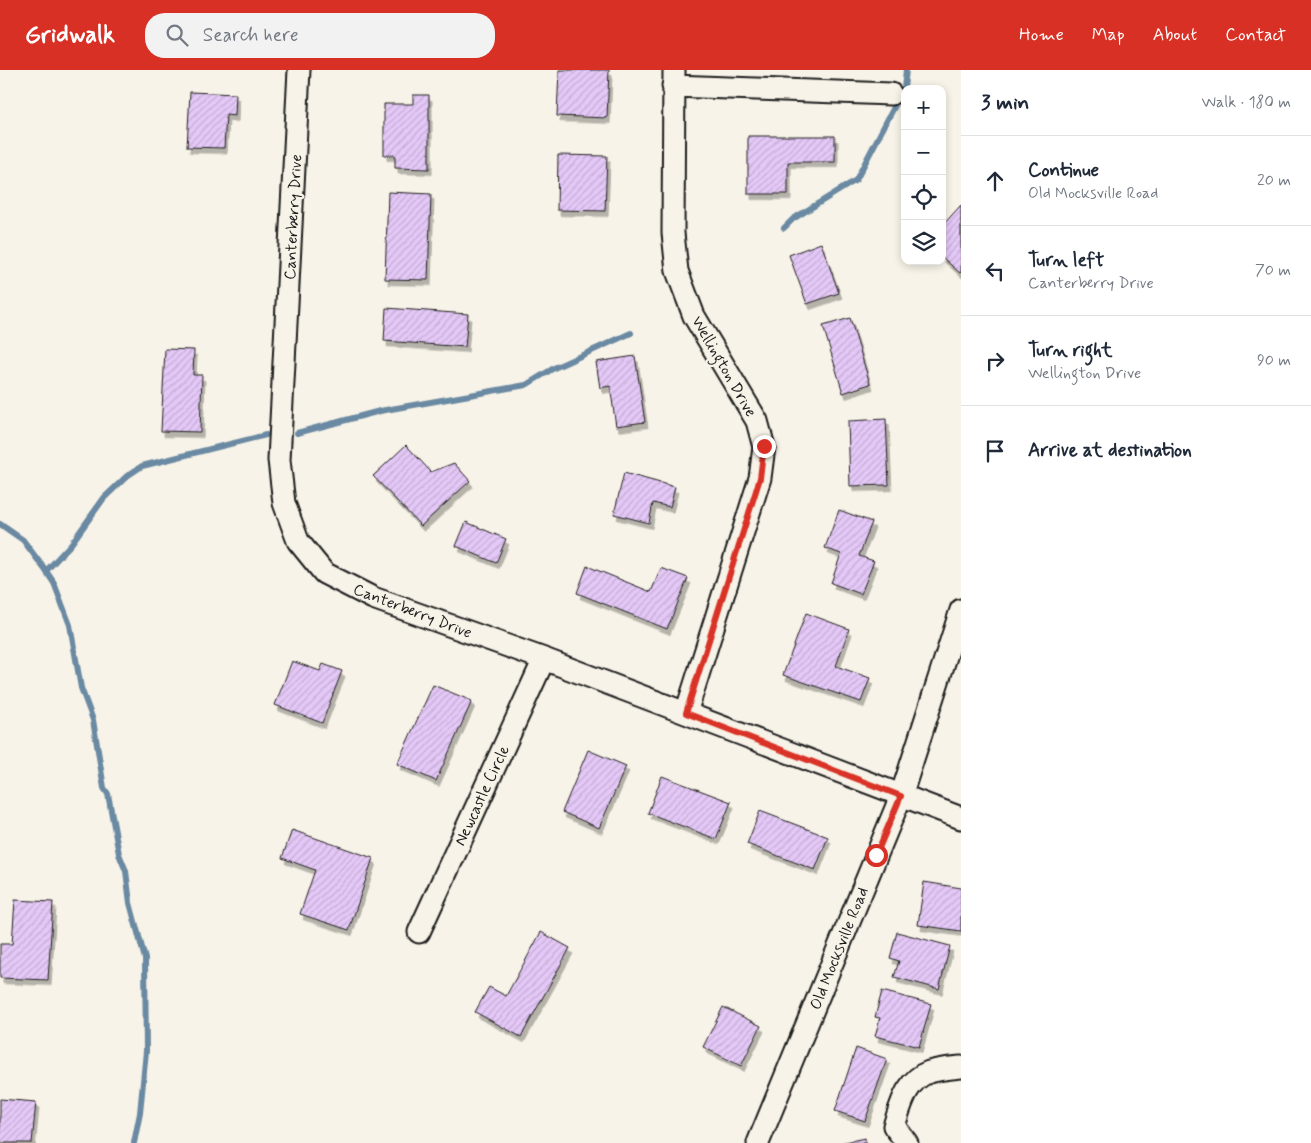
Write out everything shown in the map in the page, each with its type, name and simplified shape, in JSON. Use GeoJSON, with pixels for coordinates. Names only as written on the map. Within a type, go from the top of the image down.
{"type":"FeatureCollection","features":[{"type":"Feature","properties":{"kind":"street","name":"Canterberry Drive"},"geometry":{"type":"LineString","coordinates":[[299,70],[279,460],[284,503],[298,542],[324,573],[373,598],[544,659],[961,818]]}},
{"type":"Feature","properties":{"kind":"street"},"geometry":{"type":"LineString","coordinates":[[673,78],[891,94]]}},
{"type":"Feature","properties":{"kind":"street","name":"Wellington Drive"},"geometry":{"type":"LineString","coordinates":[[673,78],[673,233],[677,271],[694,316],[757,421],[764,446],[760,478],[686,713]]}},
{"type":"Feature","properties":{"kind":"street","name":"Old Mocksville Road"},"geometry":{"type":"LineString","coordinates":[[758,1143],[901,796],[961,610]]}},
{"type":"Feature","properties":{"kind":"street","name":"Newcastle Circle"},"geometry":{"type":"LineString","coordinates":[[418,932],[544,659]]}},
{"type":"Feature","properties":{"kind":"street"},"geometry":{"type":"LineString","coordinates":[[907,1143],[894,1126],[912,1082],[929,1072],[961,1067]]}},
{"type":"Feature","properties":{"kind":"building"},"geometry":{"type":"Polygon","coordinates":[[[559,70],[609,70],[607,118],[557,116],[559,70]]]}},
{"type":"Feature","properties":{"kind":"building"},"geometry":{"type":"Polygon","coordinates":[[[190,92],[236,94],[235,116],[226,115],[224,148],[187,147],[190,92]]]}},
{"type":"Feature","properties":{"kind":"building"},"geometry":{"type":"Polygon","coordinates":[[[413,95],[429,95],[429,169],[395,168],[395,155],[384,155],[384,104],[413,104],[413,95]]]}},
{"type":"Feature","properties":{"kind":"building"},"geometry":{"type":"Polygon","coordinates":[[[748,136],[835,136],[835,162],[788,162],[788,194],[748,194],[748,136]]]}},
{"type":"Feature","properties":{"kind":"building"},"geometry":{"type":"Polygon","coordinates":[[[558,155],[607,156],[605,211],[557,210],[558,155]]]}},
{"type":"Feature","properties":{"kind":"building"},"geometry":{"type":"Polygon","coordinates":[[[388,192],[431,194],[428,280],[385,279],[388,192]]]}},
{"type":"Feature","properties":{"kind":"building"},"geometry":{"type":"Polygon","coordinates":[[[961,205],[960,273],[946,261],[946,222],[961,205]]]}},
{"type":"Feature","properties":{"kind":"building"},"geometry":{"type":"Polygon","coordinates":[[[821,243],[839,293],[807,304],[789,255],[821,243]]]}},
{"type":"Feature","properties":{"kind":"building"},"geometry":{"type":"Polygon","coordinates":[[[386,308],[468,314],[465,347],[384,341],[386,308]]]}},
{"type":"Feature","properties":{"kind":"building"},"geometry":{"type":"Polygon","coordinates":[[[850,318],[870,384],[843,393],[823,326],[850,318]]]}},
{"type":"Feature","properties":{"kind":"building"},"geometry":{"type":"Polygon","coordinates":[[[165,349],[194,350],[193,375],[202,375],[200,432],[161,431],[165,349]]]}},
{"type":"Feature","properties":{"kind":"building"},"geometry":{"type":"Polygon","coordinates":[[[635,356],[645,422],[616,426],[610,386],[600,388],[596,362],[635,356]]]}},
{"type":"Feature","properties":{"kind":"building"},"geometry":{"type":"Polygon","coordinates":[[[886,419],[889,485],[850,486],[848,421],[886,419]]]}},
{"type":"Feature","properties":{"kind":"building"},"geometry":{"type":"Polygon","coordinates":[[[406,445],[431,472],[454,463],[470,481],[421,526],[373,476],[406,445]]]}},
{"type":"Feature","properties":{"kind":"building"},"geometry":{"type":"Polygon","coordinates":[[[624,473],[675,487],[670,507],[653,503],[649,523],[614,514],[624,473]]]}},
{"type":"Feature","properties":{"kind":"building"},"geometry":{"type":"Polygon","coordinates":[[[839,510],[872,522],[859,556],[874,561],[861,594],[831,583],[841,554],[825,548],[839,510]]]}},
{"type":"Feature","properties":{"kind":"building"},"geometry":{"type":"Polygon","coordinates":[[[466,522],[506,539],[496,563],[456,546],[466,522]]]}},
{"type":"Feature","properties":{"kind":"building"},"geometry":{"type":"Polygon","coordinates":[[[587,566],[651,592],[661,568],[688,578],[667,629],[577,593],[587,566]]]}},
{"type":"Feature","properties":{"kind":"building"},"geometry":{"type":"Polygon","coordinates":[[[806,613],[849,629],[836,666],[870,678],[861,702],[783,675],[806,613]]]}},
{"type":"Feature","properties":{"kind":"building"},"geometry":{"type":"Polygon","coordinates":[[[292,661],[320,671],[323,664],[342,671],[322,723],[275,705],[292,661]]]}},
{"type":"Feature","properties":{"kind":"building"},"geometry":{"type":"Polygon","coordinates":[[[433,685],[472,701],[436,781],[397,764],[433,685]]]}},
{"type":"Feature","properties":{"kind":"building"},"geometry":{"type":"Polygon","coordinates":[[[588,750],[626,766],[599,828],[562,812],[588,750]]]}},
{"type":"Feature","properties":{"kind":"building"},"geometry":{"type":"Polygon","coordinates":[[[662,776],[731,802],[716,839],[648,813],[662,776]]]}},
{"type":"Feature","properties":{"kind":"building"},"geometry":{"type":"Polygon","coordinates":[[[760,811],[828,837],[815,870],[747,844],[760,811]]]}},
{"type":"Feature","properties":{"kind":"building"},"geometry":{"type":"Polygon","coordinates":[[[292,830],[373,858],[349,930],[300,914],[315,870],[282,858],[292,830]]]}},
{"type":"Feature","properties":{"kind":"building"},"geometry":{"type":"Polygon","coordinates":[[[924,882],[961,888],[961,931],[918,925],[924,882]]]}},
{"type":"Feature","properties":{"kind":"building"},"geometry":{"type":"Polygon","coordinates":[[[15,900],[53,902],[48,980],[0,978],[0,944],[12,944],[15,900]]]}},
{"type":"Feature","properties":{"kind":"building"},"geometry":{"type":"Polygon","coordinates":[[[541,932],[570,948],[521,1037],[475,1012],[489,987],[506,996],[541,932]]]}},
{"type":"Feature","properties":{"kind":"building"},"geometry":{"type":"Polygon","coordinates":[[[897,932],[950,946],[939,989],[894,977],[899,961],[890,958],[897,932]]]}},
{"type":"Feature","properties":{"kind":"building"},"geometry":{"type":"Polygon","coordinates":[[[882,991],[931,1004],[919,1047],[875,1036],[880,1018],[875,1017],[882,991]]]}},
{"type":"Feature","properties":{"kind":"building"},"geometry":{"type":"Polygon","coordinates":[[[723,1007],[761,1026],[741,1066],[703,1047],[723,1007]]]}},
{"type":"Feature","properties":{"kind":"building"},"geometry":{"type":"Polygon","coordinates":[[[856,1048],[887,1059],[865,1121],[835,1111],[856,1048]]]}},
{"type":"Feature","properties":{"kind":"building"},"geometry":{"type":"Polygon","coordinates":[[[0,1099],[36,1102],[32,1143],[0,1143],[0,1099]]]}},
{"type":"Feature","properties":{"kind":"building"},"geometry":{"type":"Polygon","coordinates":[[[865,1138],[866,1143],[840,1143],[865,1138]]]}},
{"type":"Feature","properties":{"kind":"waterway"},"geometry":{"type":"LineString","coordinates":[[784,228],[793,219],[856,180],[904,88],[906,70]]}},
{"type":"Feature","properties":{"kind":"waterway"},"geometry":{"type":"LineString","coordinates":[[297,433],[380,411],[526,385],[554,368],[631,333]]}},
{"type":"Feature","properties":{"kind":"waterway"},"geometry":{"type":"LineString","coordinates":[[46,571],[71,544],[104,498],[127,476],[142,466],[266,435]]}},
{"type":"Feature","properties":{"kind":"waterway"},"geometry":{"type":"LineString","coordinates":[[0,524],[23,540],[46,571],[54,583],[70,625],[81,688],[93,720],[104,788],[108,794],[119,854],[126,871],[130,903],[145,959],[146,1051],[140,1113],[134,1143]]}},
{"type":"Feature","properties":{"kind":"route"},"geometry":{"type":"LineString","coordinates":[[764,446],[760,478],[686,713],[901,796],[876,855]]}}]}
